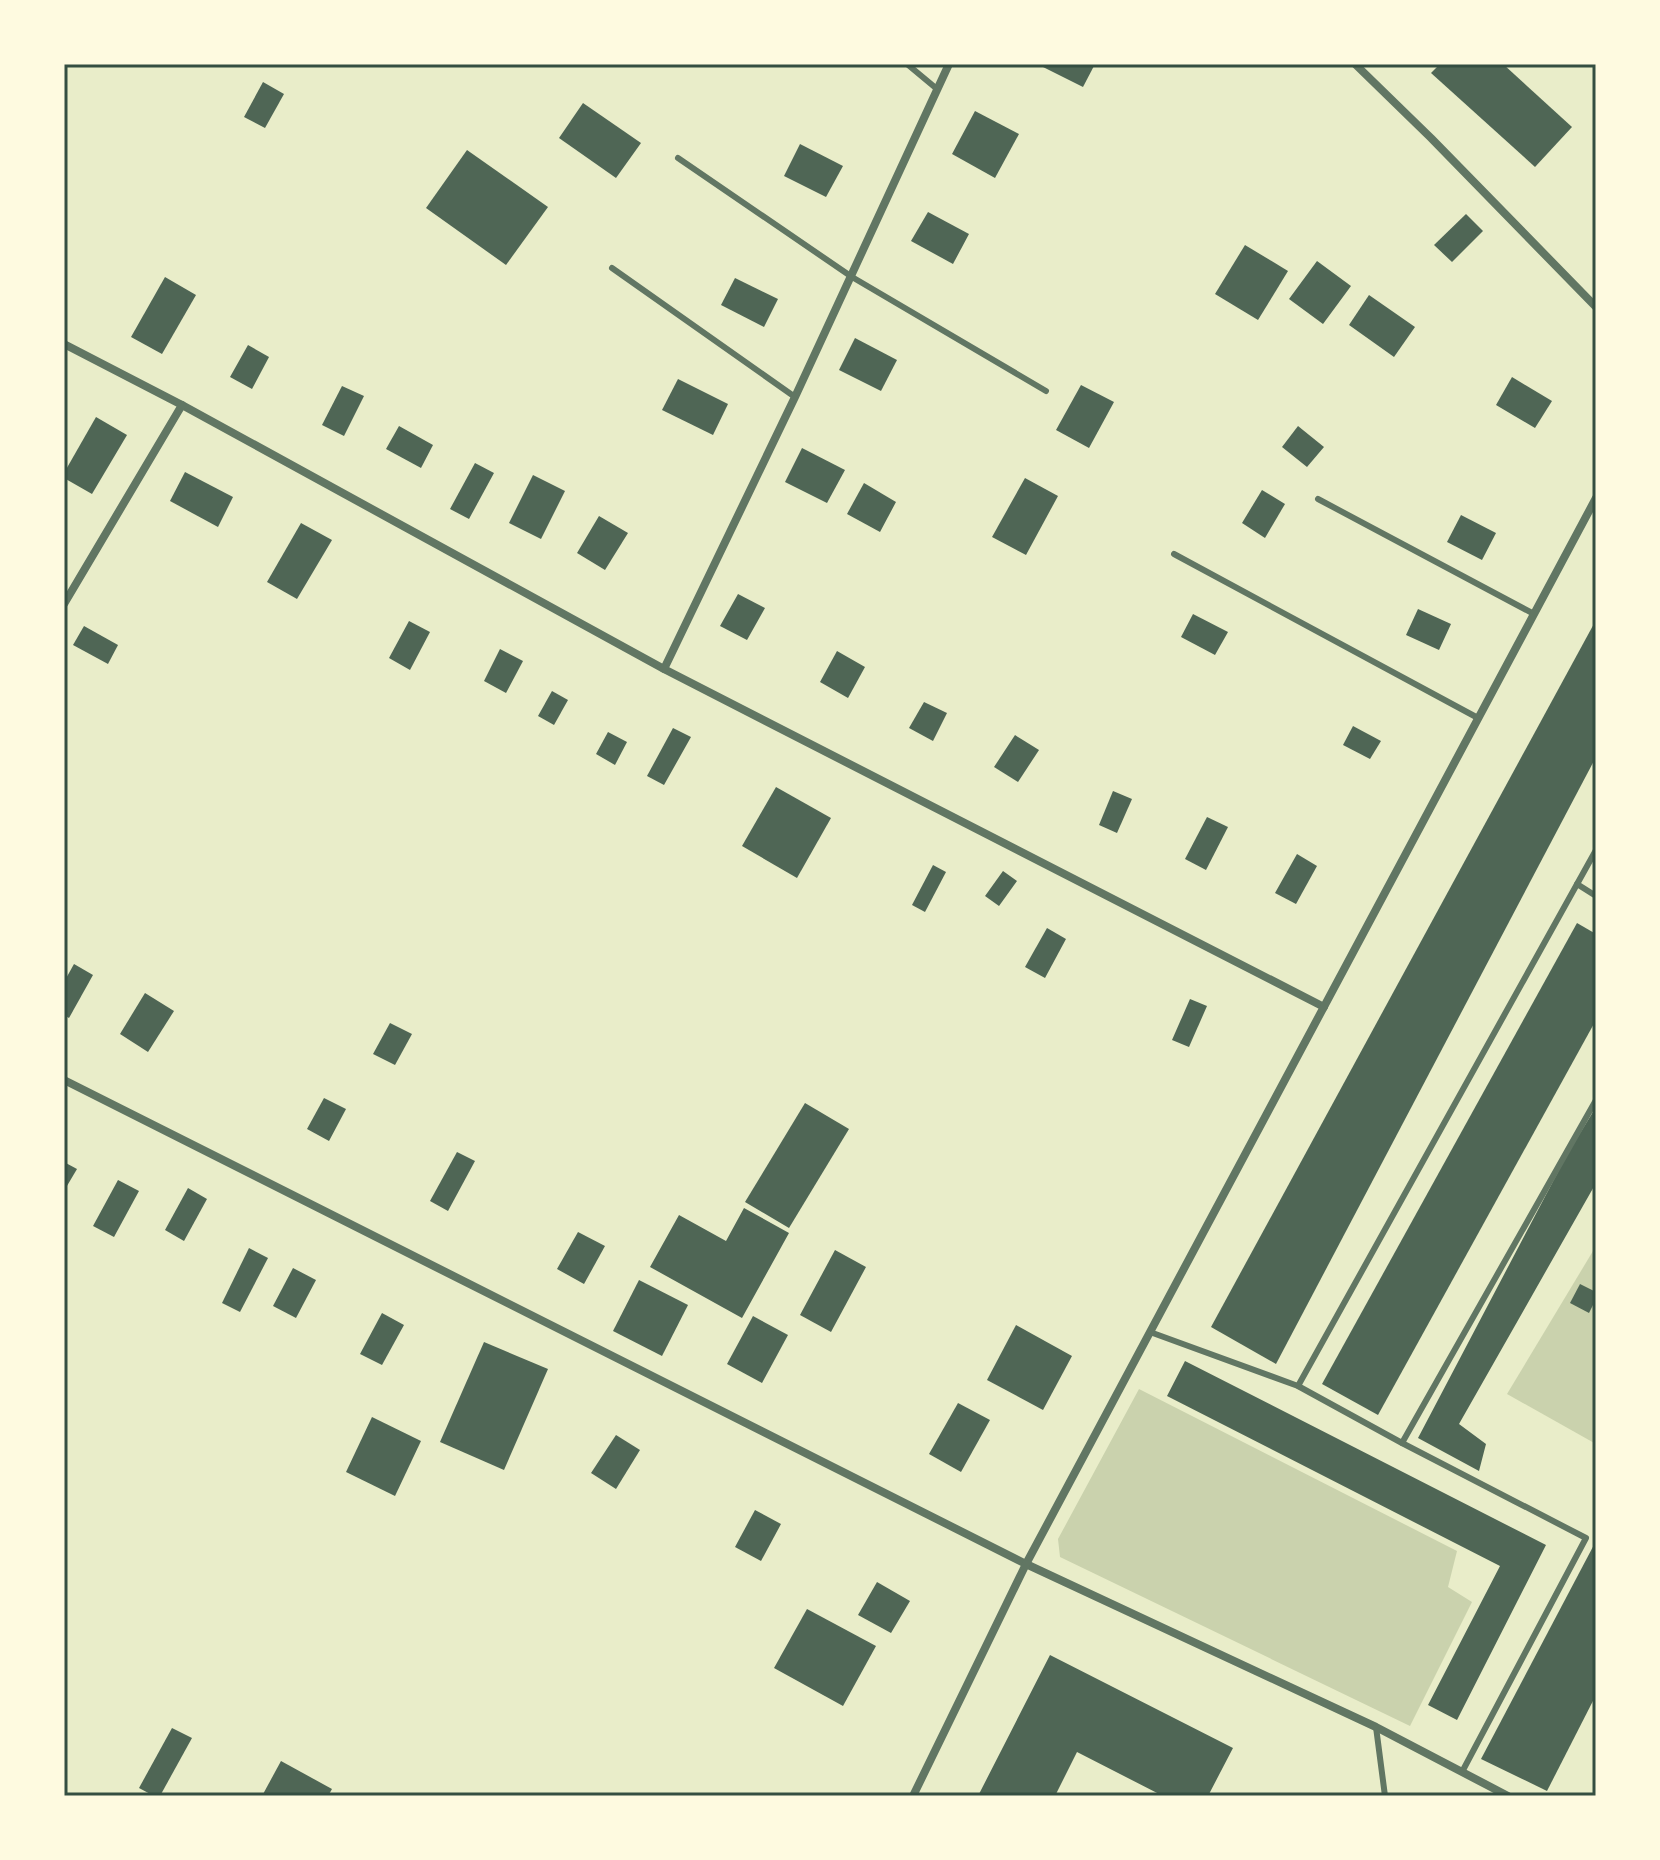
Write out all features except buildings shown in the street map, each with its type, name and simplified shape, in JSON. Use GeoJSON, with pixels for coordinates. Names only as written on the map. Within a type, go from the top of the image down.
{"type":"FeatureCollection","features":[{"type":"Feature","properties":{"kind":"street"},"geometry":{"type":"LineString","coordinates":[[664,669],[852,277],[949,64]]}},
{"type":"Feature","properties":{"kind":"street"},"geometry":{"type":"LineString","coordinates":[[1358,65],[1596,307]]}},
{"type":"Feature","properties":{"kind":"street"},"geometry":{"type":"LineString","coordinates":[[64,344],[182,405],[664,669],[1324,1007]]}},
{"type":"Feature","properties":{"kind":"street"},"geometry":{"type":"LineString","coordinates":[[64,604],[182,405]]}},
{"type":"Feature","properties":{"kind":"street"},"geometry":{"type":"LineString","coordinates":[[913,1796],[1026,1564],[1596,498]]}},
{"type":"Feature","properties":{"kind":"street"},"geometry":{"type":"LineString","coordinates":[[64,1080],[1026,1564],[1376,1727],[1508,1796]]}},
{"type":"Feature","properties":{"kind":"lane"},"geometry":{"type":"LineString","coordinates":[[907,64],[937,89]]}},
{"type":"Feature","properties":{"kind":"lane"},"geometry":{"type":"LineString","coordinates":[[678,158],[852,277],[1046,391]]}},
{"type":"Feature","properties":{"kind":"lane"},"geometry":{"type":"LineString","coordinates":[[612,268],[795,397]]}},
{"type":"Feature","properties":{"kind":"lane"},"geometry":{"type":"LineString","coordinates":[[1318,499],[1534,614]]}},
{"type":"Feature","properties":{"kind":"lane"},"geometry":{"type":"LineString","coordinates":[[1174,554],[1478,718]]}},
{"type":"Feature","properties":{"kind":"lane"},"geometry":{"type":"LineString","coordinates":[[1298,1386],[1596,850]]}},
{"type":"Feature","properties":{"kind":"lane"},"geometry":{"type":"LineString","coordinates":[[1577,884],[1596,896]]}},
{"type":"Feature","properties":{"kind":"lane"},"geometry":{"type":"LineString","coordinates":[[1402,1443],[1596,1100]]}},
{"type":"Feature","properties":{"kind":"lane"},"geometry":{"type":"LineString","coordinates":[[1150,1332],[1298,1386],[1586,1538],[1462,1772]]}},
{"type":"Feature","properties":{"kind":"lane"},"geometry":{"type":"LineString","coordinates":[[1376,1727],[1385,1796]]}},
{"type":"Feature","properties":{"kind":"green space"},"geometry":{"type":"Polygon","coordinates":[[[1596,1246],[1596,1444],[1507,1394],[1596,1246]]]}},
{"type":"Feature","properties":{"kind":"green space"},"geometry":{"type":"Polygon","coordinates":[[[1139,1389],[1457,1551],[1448,1587],[1472,1602],[1410,1726],[1060,1557],[1058,1539],[1139,1389]]]}}]}
